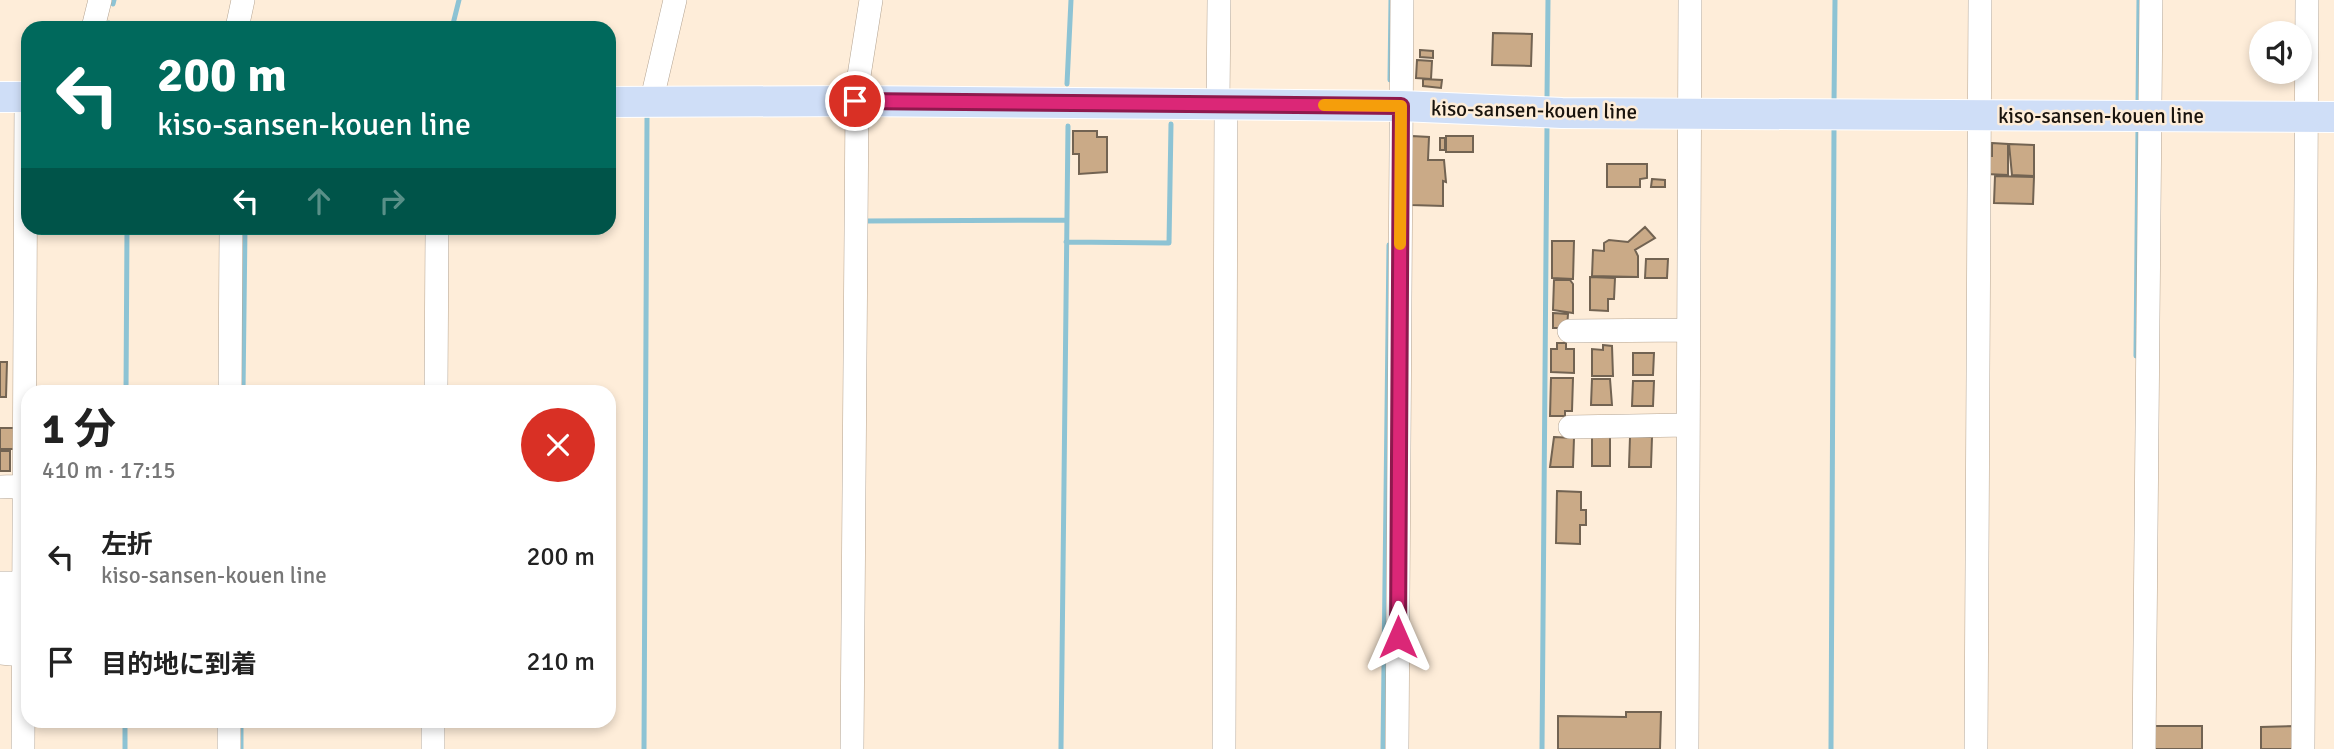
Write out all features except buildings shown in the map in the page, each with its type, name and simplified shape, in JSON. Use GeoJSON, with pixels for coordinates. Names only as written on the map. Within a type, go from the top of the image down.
{"type":"FeatureCollection","features":[{"type":"Feature","properties":{"kind":"main road","name":"kiso-sansen-kouen line"},"geometry":{"type":"LineString","coordinates":[[616,102],[1222,104],[1401,106],[1562,113],[2320,117]]}},
{"type":"Feature","properties":{"kind":"street"},"geometry":{"type":"LineString","coordinates":[[95,21],[100,0]]}},
{"type":"Feature","properties":{"kind":"street"},"geometry":{"type":"LineString","coordinates":[[238,21],[243,0]]}},
{"type":"Feature","properties":{"kind":"street"},"geometry":{"type":"LineString","coordinates":[[651,103],[675,0]]}},
{"type":"Feature","properties":{"kind":"street"},"geometry":{"type":"LineString","coordinates":[[852,749],[856,101],[871,0]]}},
{"type":"Feature","properties":{"kind":"street"},"geometry":{"type":"LineString","coordinates":[[1219,0],[1222,104],[1224,749]]}},
{"type":"Feature","properties":{"kind":"street"},"geometry":{"type":"LineString","coordinates":[[1397,749],[1402,0]]}},
{"type":"Feature","properties":{"kind":"street"},"geometry":{"type":"LineString","coordinates":[[1687,749],[1690,0]]}},
{"type":"Feature","properties":{"kind":"street"},"geometry":{"type":"LineString","coordinates":[[1976,749],[1980,0]]}},
{"type":"Feature","properties":{"kind":"street"},"geometry":{"type":"LineString","coordinates":[[2144,749],[2151,0]]}},
{"type":"Feature","properties":{"kind":"street"},"geometry":{"type":"LineString","coordinates":[[2303,749],[2320,117],[2307,0]]}},
{"type":"Feature","properties":{"kind":"street"},"geometry":{"type":"LineString","coordinates":[[18,97],[24,385]]}},
{"type":"Feature","properties":{"kind":"street"},"geometry":{"type":"LineString","coordinates":[[230,385],[231,235]]}},
{"type":"Feature","properties":{"kind":"street"},"geometry":{"type":"LineString","coordinates":[[436,385],[437,235]]}},
{"type":"Feature","properties":{"kind":"street"},"geometry":{"type":"LineString","coordinates":[[1569,331],[1688,330]]}},
{"type":"Feature","properties":{"kind":"street"},"geometry":{"type":"LineString","coordinates":[[1570,427],[1688,425]]}},
{"type":"Feature","properties":{"kind":"street"},"geometry":{"type":"LineString","coordinates":[[0,486],[21,486]]}},
{"type":"Feature","properties":{"kind":"street"},"geometry":{"type":"LineString","coordinates":[[0,583],[11,583],[11,654],[0,653]]}},
{"type":"Feature","properties":{"kind":"street"},"geometry":{"type":"LineString","coordinates":[[23,728],[23,749]]}},
{"type":"Feature","properties":{"kind":"street"},"geometry":{"type":"LineString","coordinates":[[229,728],[229,749]]}},
{"type":"Feature","properties":{"kind":"street"},"geometry":{"type":"LineString","coordinates":[[433,728],[433,749]]}},
{"type":"Feature","properties":{"kind":"waterway"},"geometry":{"type":"LineString","coordinates":[[113,4],[114,0]]}},
{"type":"Feature","properties":{"kind":"waterway"},"geometry":{"type":"LineString","coordinates":[[454,21],[459,0]]}},
{"type":"Feature","properties":{"kind":"waterway"},"geometry":{"type":"LineString","coordinates":[[1067,84],[1071,0]]}},
{"type":"Feature","properties":{"kind":"waterway"},"geometry":{"type":"LineString","coordinates":[[1390,80],[1391,0]]}},
{"type":"Feature","properties":{"kind":"waterway"},"geometry":{"type":"LineString","coordinates":[[1547,98],[1548,0]]}},
{"type":"Feature","properties":{"kind":"waterway"},"geometry":{"type":"LineString","coordinates":[[1834,104],[1835,0]]}},
{"type":"Feature","properties":{"kind":"waterway"},"geometry":{"type":"LineString","coordinates":[[2138,105],[2139,0]]}},
{"type":"Feature","properties":{"kind":"waterway"},"geometry":{"type":"LineString","coordinates":[[644,749],[647,117]]}},
{"type":"Feature","properties":{"kind":"waterway"},"geometry":{"type":"LineString","coordinates":[[1066,242],[1169,243],[1171,124]]}},
{"type":"Feature","properties":{"kind":"waterway"},"geometry":{"type":"LineString","coordinates":[[1061,749],[1068,126]]}},
{"type":"Feature","properties":{"kind":"waterway"},"geometry":{"type":"LineString","coordinates":[[1542,749],[1547,126]]}},
{"type":"Feature","properties":{"kind":"waterway"},"geometry":{"type":"LineString","coordinates":[[1831,749],[1834,128]]}},
{"type":"Feature","properties":{"kind":"waterway"},"geometry":{"type":"LineString","coordinates":[[2136,356],[2138,128]]}},
{"type":"Feature","properties":{"kind":"waterway"},"geometry":{"type":"LineString","coordinates":[[864,221],[1067,220]]}},
{"type":"Feature","properties":{"kind":"waterway"},"geometry":{"type":"LineString","coordinates":[[126,385],[127,235]]}},
{"type":"Feature","properties":{"kind":"waterway"},"geometry":{"type":"LineString","coordinates":[[243,385],[245,235]]}},
{"type":"Feature","properties":{"kind":"waterway"},"geometry":{"type":"LineString","coordinates":[[1383,749],[1389,245]]}},
{"type":"Feature","properties":{"kind":"waterway"},"geometry":{"type":"LineString","coordinates":[[125,728],[125,749]]}},
{"type":"Feature","properties":{"kind":"waterway"},"geometry":{"type":"LineString","coordinates":[[241,728],[241,749]]}},
{"type":"Feature","properties":{"kind":"slow traffic"},"geometry":{"type":"LineString","coordinates":[[1324,105],[1401,106],[1400,244]]}},
{"type":"Feature","properties":{"kind":"route"},"geometry":{"type":"LineString","coordinates":[[855,101],[1401,106],[1398,637]]}}]}
